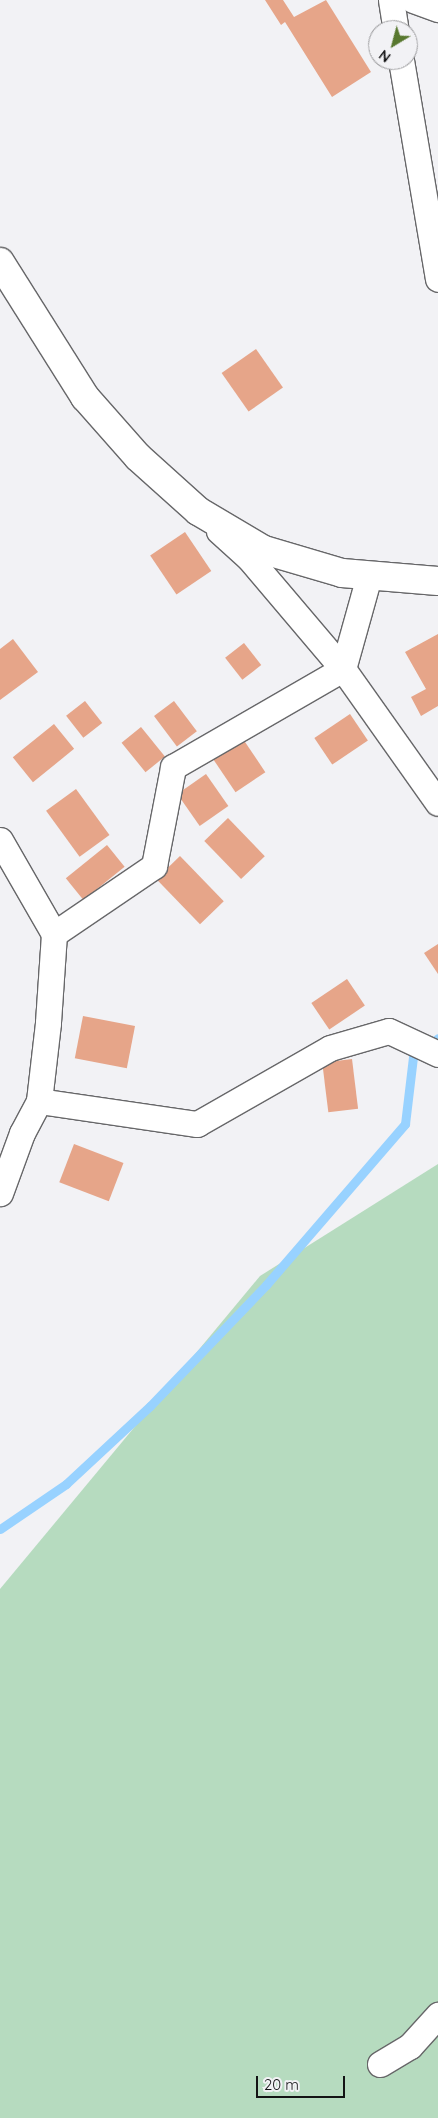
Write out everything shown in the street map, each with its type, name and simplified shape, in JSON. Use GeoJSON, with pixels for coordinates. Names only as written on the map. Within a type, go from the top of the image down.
{"type":"FeatureCollection","features":[{"type":"Feature","properties":{"kind":"street"},"geometry":{"type":"LineString","coordinates":[[391,0],[394,20]]}},
{"type":"Feature","properties":{"kind":"street"},"geometry":{"type":"LineString","coordinates":[[413,0],[438,9]]}},
{"type":"Feature","properties":{"kind":"street"},"geometry":{"type":"LineString","coordinates":[[403,70],[438,279]]}},
{"type":"Feature","properties":{"kind":"street"},"geometry":{"type":"LineString","coordinates":[[0,262],[84,397],[138,457],[248,557],[343,669],[438,803]]}},
{"type":"Feature","properties":{"kind":"street"},"geometry":{"type":"LineString","coordinates":[[198,511],[264,550],[342,573],[438,581]]}},
{"type":"Feature","properties":{"kind":"street"},"geometry":{"type":"LineString","coordinates":[[54,934],[154,866],[173,767],[343,669],[369,576]]}},
{"type":"Feature","properties":{"kind":"street"},"geometry":{"type":"LineString","coordinates":[[0,840],[54,934],[48,1024],[39,1101],[22,1133],[0,1193]]}},
{"type":"Feature","properties":{"kind":"street"},"geometry":{"type":"LineString","coordinates":[[39,1101],[198,1124],[330,1048],[390,1031],[438,1054]]}},
{"type":"Feature","properties":{"kind":"street"},"geometry":{"type":"LineString","coordinates":[[380,2064],[410,2046],[438,2016]]}},
{"type":"Feature","properties":{"kind":"green space"},"geometry":{"type":"Polygon","coordinates":[[[438,1164],[438,2118],[0,2118],[0,1589],[260,1276],[438,1164]]]}},
{"type":"Feature","properties":{"kind":"building"},"geometry":{"type":"Polygon","coordinates":[[[265,0],[283,0],[294,17],[326,0],[371,72],[332,97],[285,22],[281,25],[265,0]]]}},
{"type":"Feature","properties":{"kind":"building"},"geometry":{"type":"Polygon","coordinates":[[[256,349],[283,388],[249,412],[222,373],[256,349]]]}},
{"type":"Feature","properties":{"kind":"building"},"geometry":{"type":"Polygon","coordinates":[[[185,532],[211,571],[176,594],[150,555],[185,532]]]}},
{"type":"Feature","properties":{"kind":"building"},"geometry":{"type":"Polygon","coordinates":[[[438,634],[438,706],[421,716],[411,697],[426,689],[405,652],[438,634]]]}},
{"type":"Feature","properties":{"kind":"building"},"geometry":{"type":"Polygon","coordinates":[[[13,639],[38,672],[0,700],[0,649],[13,639]]]}},
{"type":"Feature","properties":{"kind":"building"},"geometry":{"type":"Polygon","coordinates":[[[244,643],[261,665],[242,680],[225,658],[244,643]]]}},
{"type":"Feature","properties":{"kind":"building"},"geometry":{"type":"Polygon","coordinates":[[[85,701],[102,723],[83,738],[66,716],[85,701]]]}},
{"type":"Feature","properties":{"kind":"building"},"geometry":{"type":"Polygon","coordinates":[[[174,701],[197,731],[177,746],[154,716],[174,701]]]}},
{"type":"Feature","properties":{"kind":"building"},"geometry":{"type":"Polygon","coordinates":[[[350,714],[368,741],[332,765],[314,738],[350,714]]]}},
{"type":"Feature","properties":{"kind":"building"},"geometry":{"type":"Polygon","coordinates":[[[54,724],[74,749],[33,782],[13,757],[54,724]]]}},
{"type":"Feature","properties":{"kind":"building"},"geometry":{"type":"Polygon","coordinates":[[[141,727],[165,757],[145,772],[122,743],[141,727]]]}},
{"type":"Feature","properties":{"kind":"building"},"geometry":{"type":"Polygon","coordinates":[[[243,739],[265,772],[236,792],[213,759],[243,739]]]}},
{"type":"Feature","properties":{"kind":"building"},"geometry":{"type":"Polygon","coordinates":[[[206,774],[228,806],[200,826],[177,794],[206,774]]]}},
{"type":"Feature","properties":{"kind":"building"},"geometry":{"type":"Polygon","coordinates":[[[76,789],[110,835],[80,857],[46,811],[76,789]]]}},
{"type":"Feature","properties":{"kind":"building"},"geometry":{"type":"Polygon","coordinates":[[[228,818],[265,856],[241,879],[204,841],[228,818]]]}},
{"type":"Feature","properties":{"kind":"building"},"geometry":{"type":"Polygon","coordinates":[[[107,845],[125,867],[83,900],[66,878],[107,845]]]}},
{"type":"Feature","properties":{"kind":"building"},"geometry":{"type":"Polygon","coordinates":[[[180,856],[224,901],[200,924],[156,879],[180,856]]]}},
{"type":"Feature","properties":{"kind":"building"},"geometry":{"type":"Polygon","coordinates":[[[438,944],[438,974],[424,953],[438,944]]]}},
{"type":"Feature","properties":{"kind":"building"},"geometry":{"type":"Polygon","coordinates":[[[347,979],[365,1006],[329,1030],[311,1003],[347,979]]]}},
{"type":"Feature","properties":{"kind":"building"},"geometry":{"type":"Polygon","coordinates":[[[83,1016],[135,1026],[127,1068],[75,1058],[83,1016]]]}},
{"type":"Feature","properties":{"kind":"building"},"geometry":{"type":"Polygon","coordinates":[[[352,1059],[358,1109],[328,1112],[322,1063],[352,1059]]]}},
{"type":"Feature","properties":{"kind":"building"},"geometry":{"type":"Polygon","coordinates":[[[74,1144],[123,1163],[109,1201],[59,1182],[74,1144]]]}},
{"type":"Feature","properties":{"kind":"waterway"},"geometry":{"type":"LineString","coordinates":[[0,1529],[66,1484],[150,1406],[266,1285],[405,1124],[413,1057],[438,1038]]}}]}
